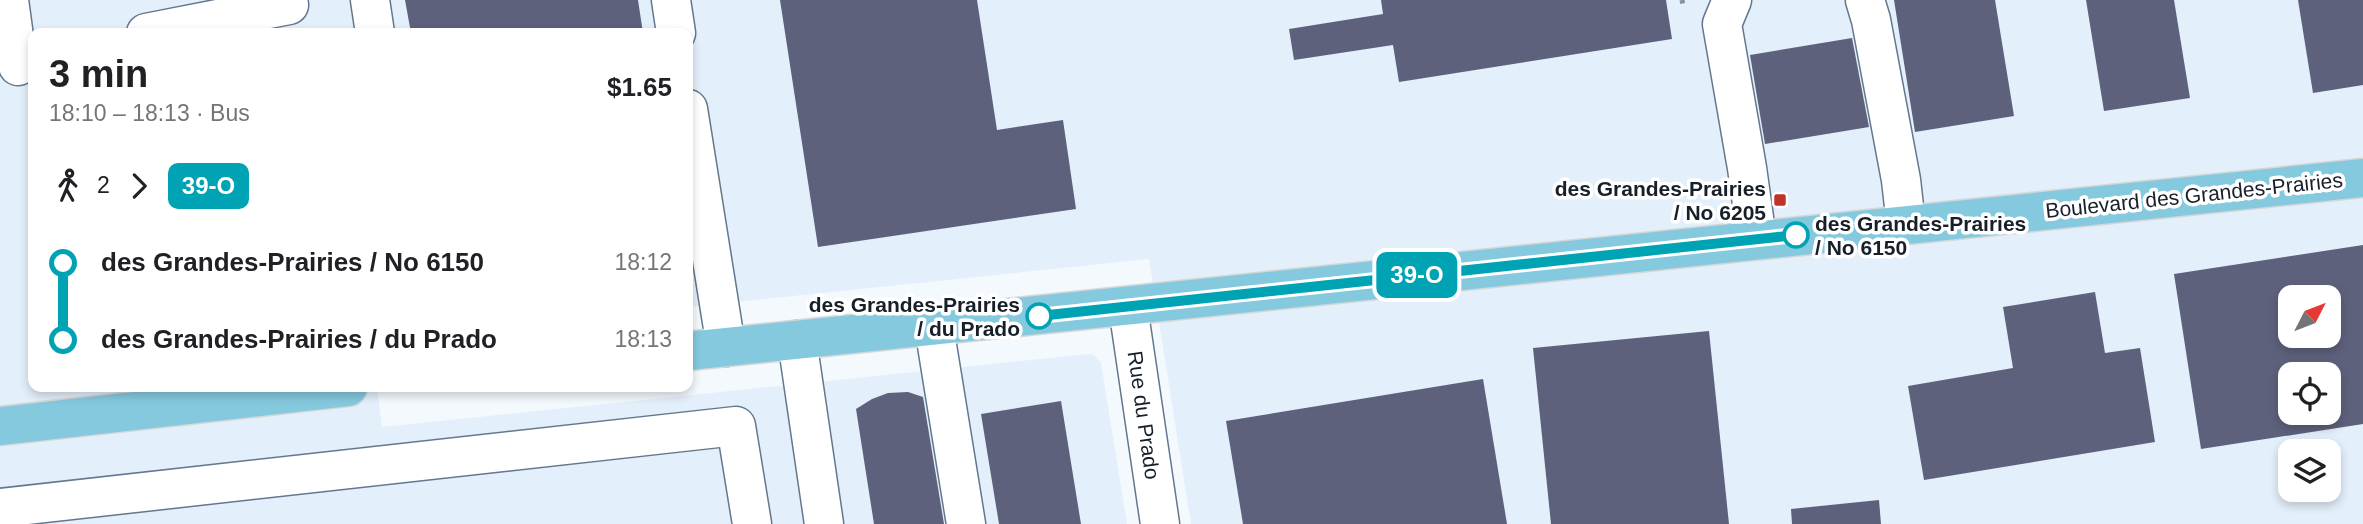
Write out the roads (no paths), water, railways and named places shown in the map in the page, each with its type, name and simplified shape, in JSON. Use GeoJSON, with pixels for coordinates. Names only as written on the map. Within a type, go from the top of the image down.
{"type":"FeatureCollection","features":[{"type":"Feature","properties":{"kind":"main road","name":"Boulevard des Grandes-Prairies"},"geometry":{"type":"LineString","coordinates":[[693,350],[2363,178]]}},
{"type":"Feature","properties":{"kind":"main road"},"geometry":{"type":"LineString","coordinates":[[0,426],[158,397],[253,392]]}},
{"type":"Feature","properties":{"kind":"street"},"geometry":{"type":"LineString","coordinates":[[9,0],[18,66]]}},
{"type":"Feature","properties":{"kind":"street"},"geometry":{"type":"LineString","coordinates":[[172,28],[289,5],[288,0]]}},
{"type":"Feature","properties":{"kind":"street"},"geometry":{"type":"LineString","coordinates":[[370,0],[374,28]]}},
{"type":"Feature","properties":{"kind":"street"},"geometry":{"type":"LineString","coordinates":[[671,0],[675,28]]}},
{"type":"Feature","properties":{"kind":"street"},"geometry":{"type":"LineString","coordinates":[[1732,0],[1722,24],[1749,177],[1757,240]]}},
{"type":"Feature","properties":{"kind":"street"},"geometry":{"type":"LineString","coordinates":[[1865,0],[1899,168],[1906,224]]}},
{"type":"Feature","properties":{"kind":"street"},"geometry":{"type":"LineString","coordinates":[[693,140],[726,347]]}},
{"type":"Feature","properties":{"kind":"street","name":"Rue du Prado"},"geometry":{"type":"LineString","coordinates":[[1128,307],[1160,524]]}},
{"type":"Feature","properties":{"kind":"street"},"geometry":{"type":"LineString","coordinates":[[934,327],[966,524]]}},
{"type":"Feature","properties":{"kind":"street"},"geometry":{"type":"LineString","coordinates":[[797,340],[824,524]]}},
{"type":"Feature","properties":{"kind":"street"},"geometry":{"type":"LineString","coordinates":[[0,508],[736,426],[752,524]]}},
{"type":"Feature","properties":{"kind":"railway"},"geometry":{"type":"LineString","coordinates":[[1682,0],[1684,10]]}},
{"type":"Feature","properties":{"kind":"place","name":"des Grandes-Prairies / No 6205"},"geometry":{"type":"Point","coordinates":[1780,200]}},
{"type":"Feature","properties":{"kind":"place","name":"des Grandes-Prairies / No 6150"},"geometry":{"type":"Point","coordinates":[1796,235]}},
{"type":"Feature","properties":{"kind":"place","name":"des Grandes-Prairies / du Prado"},"geometry":{"type":"Point","coordinates":[1039,316]}}]}
